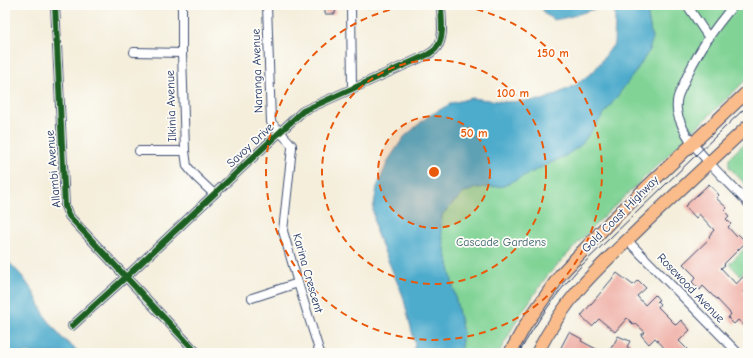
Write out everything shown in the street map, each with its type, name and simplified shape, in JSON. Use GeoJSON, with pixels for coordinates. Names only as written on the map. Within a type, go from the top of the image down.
{"type":"FeatureCollection","features":[{"type":"Feature","properties":{"kind":"highway","name":"Gold Coast Highway"},"geometry":{"type":"LineString","coordinates":[[510,353],[530,319],[561,274],[577,256],[610,222],[748,91]]}},
{"type":"Feature","properties":{"kind":"highway","name":"Gold Coast Highway"},"geometry":{"type":"LineString","coordinates":[[537,353],[556,320],[572,298],[604,262],[748,126]]}},
{"type":"Feature","properties":{"kind":"street","name":"Allambi Avenue"},"geometry":{"type":"LineString","coordinates":[[54,5],[65,206],[69,216],[197,353]]}},
{"type":"Feature","properties":{"kind":"street","name":"Ilkinia Avenue"},"geometry":{"type":"LineString","coordinates":[[182,5],[184,151],[187,166],[214,194]]}},
{"type":"Feature","properties":{"kind":"street","name":"Naranga Avenue"},"geometry":{"type":"LineString","coordinates":[[267,5],[271,122],[280,132]]}},
{"type":"Feature","properties":{"kind":"street"},"geometry":{"type":"LineString","coordinates":[[351,5],[352,88]]}},
{"type":"Feature","properties":{"kind":"street","name":"Savoy Drive"},"geometry":{"type":"LineString","coordinates":[[72,326],[303,111],[427,55],[437,49],[442,35],[441,5]]}},
{"type":"Feature","properties":{"kind":"street"},"geometry":{"type":"LineString","coordinates":[[687,5],[709,38]]}},
{"type":"Feature","properties":{"kind":"street"},"geometry":{"type":"LineString","coordinates":[[734,5],[709,38],[689,71],[677,102],[680,122],[692,143],[748,203]]}},
{"type":"Feature","properties":{"kind":"street"},"geometry":{"type":"LineString","coordinates":[[134,52],[182,53]]}},
{"type":"Feature","properties":{"kind":"street","name":"Karina Crescent"},"geometry":{"type":"LineString","coordinates":[[280,132],[292,145],[283,231],[320,353]]}},
{"type":"Feature","properties":{"kind":"street"},"geometry":{"type":"LineString","coordinates":[[139,150],[184,151]]}},
{"type":"Feature","properties":{"kind":"street","name":"Rosewood Avenue"},"geometry":{"type":"LineString","coordinates":[[627,240],[738,353]]}},
{"type":"Feature","properties":{"kind":"street"},"geometry":{"type":"LineString","coordinates":[[252,298],[298,283]]}},
{"type":"Feature","properties":{"kind":"green space","name":"Cascade Gardens"},"geometry":{"type":"Polygon","coordinates":[[[646,5],[748,5],[748,78],[593,227],[547,276],[518,318],[499,353],[460,353],[463,333],[441,230],[442,215],[464,193],[476,188],[503,186],[565,156],[581,145],[652,39],[646,5]]]}},
{"type":"Feature","properties":{"kind":"green space"},"geometry":{"type":"Polygon","coordinates":[[[748,140],[748,187],[729,167],[729,160],[730,157],[748,140]]]}},
{"type":"Feature","properties":{"kind":"green space"},"geometry":{"type":"Polygon","coordinates":[[[748,245],[748,268],[740,275],[729,264],[748,245]]]}},
{"type":"Feature","properties":{"kind":"water"},"geometry":{"type":"Polygon","coordinates":[[[540,5],[607,5],[554,20],[545,14],[540,5]]]}},
{"type":"Feature","properties":{"kind":"water"},"geometry":{"type":"Polygon","coordinates":[[[613,5],[646,5],[652,39],[649,51],[581,145],[565,156],[503,186],[476,188],[464,193],[442,215],[441,230],[463,333],[460,353],[413,353],[415,344],[403,296],[376,232],[373,210],[377,187],[389,159],[404,137],[427,117],[452,103],[471,98],[507,102],[543,100],[574,86],[594,71],[614,44],[615,17],[613,5]]]}},
{"type":"Feature","properties":{"kind":"water"},"geometry":{"type":"Polygon","coordinates":[[[5,258],[22,276],[34,293],[45,316],[62,338],[80,353],[5,353],[5,258]]]}},
{"type":"Feature","properties":{"kind":"building"},"geometry":{"type":"Polygon","coordinates":[[[325,5],[336,5],[335,14],[325,14],[325,5]]]}},
{"type":"Feature","properties":{"kind":"building"},"geometry":{"type":"Polygon","coordinates":[[[709,184],[719,195],[716,198],[727,208],[724,211],[729,216],[726,219],[731,224],[728,227],[736,236],[738,234],[746,242],[721,268],[736,284],[748,272],[748,288],[743,292],[748,297],[748,329],[738,320],[734,324],[728,318],[731,314],[715,297],[703,286],[700,290],[692,282],[696,277],[683,264],[710,238],[709,236],[714,230],[699,214],[696,218],[685,206],[709,184]]]}},
{"type":"Feature","properties":{"kind":"building"},"geometry":{"type":"Polygon","coordinates":[[[617,273],[633,285],[638,280],[646,288],[637,296],[645,305],[655,295],[660,304],[658,307],[676,325],[681,320],[690,330],[679,341],[689,353],[669,353],[655,338],[649,344],[641,335],[645,332],[636,324],[634,325],[627,318],[615,332],[599,319],[592,326],[581,316],[617,273]]]}},
{"type":"Feature","properties":{"kind":"building"},"geometry":{"type":"Polygon","coordinates":[[[569,332],[582,339],[581,341],[604,353],[558,353],[569,332]]]}},
{"type":"Feature","properties":{"kind":"building"},"geometry":{"type":"Polygon","coordinates":[[[618,336],[630,341],[627,347],[639,353],[608,353],[618,336]]]}},
{"type":"Feature","properties":{"kind":"tram line"},"geometry":{"type":"LineString","coordinates":[[519,353],[548,307],[582,265],[748,105]]}},
{"type":"Feature","properties":{"kind":"cycle path"},"geometry":{"type":"LineString","coordinates":[[55,5],[65,206],[69,216],[197,353]]}},
{"type":"Feature","properties":{"kind":"cycle path"},"geometry":{"type":"LineString","coordinates":[[72,326],[303,111],[434,51],[441,38],[441,5]]}}]}
